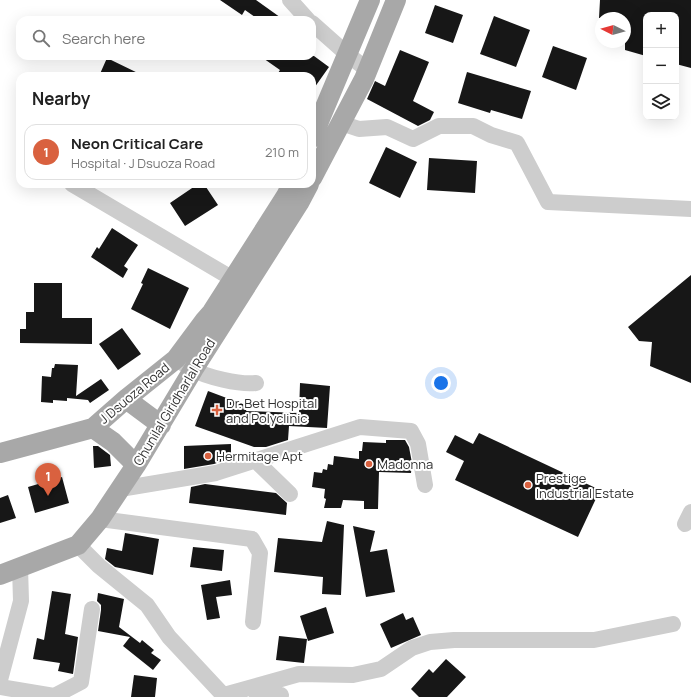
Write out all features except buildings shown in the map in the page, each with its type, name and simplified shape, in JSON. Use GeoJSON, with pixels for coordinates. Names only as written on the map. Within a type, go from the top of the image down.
{"type":"FeatureCollection","features":[{"type":"Feature","properties":{"kind":"main road"},"geometry":{"type":"LineString","coordinates":[[316,129],[370,0]]}},
{"type":"Feature","properties":{"kind":"main road"},"geometry":{"type":"LineString","coordinates":[[316,170],[368,70],[396,0]]}},
{"type":"Feature","properties":{"kind":"main road","name":"Chunilal Giridharlal Road"},"geometry":{"type":"LineString","coordinates":[[176,359],[212,312],[290,188]]}},
{"type":"Feature","properties":{"kind":"main road","name":"Chunilal Giridharlal Road"},"geometry":{"type":"LineString","coordinates":[[78,545],[100,518],[136,465],[193,370],[307,188]]}},
{"type":"Feature","properties":{"kind":"main road","name":"J Dsuoza Road"},"geometry":{"type":"LineString","coordinates":[[0,453],[93,428],[126,399],[176,359]]}},
{"type":"Feature","properties":{"kind":"main road"},"geometry":{"type":"LineString","coordinates":[[126,399],[161,425]]}},
{"type":"Feature","properties":{"kind":"main road"},"geometry":{"type":"LineString","coordinates":[[93,428],[113,442],[136,465]]}},
{"type":"Feature","properties":{"kind":"main road"},"geometry":{"type":"LineString","coordinates":[[0,574],[78,545]]}},
{"type":"Feature","properties":{"kind":"street"},"geometry":{"type":"LineString","coordinates":[[290,0],[304,16]]}},
{"type":"Feature","properties":{"kind":"street"},"geometry":{"type":"LineString","coordinates":[[316,27],[348,55],[368,70]]}},
{"type":"Feature","properties":{"kind":"street"},"geometry":{"type":"LineString","coordinates":[[341,123],[360,130],[387,127],[413,138],[439,126],[473,126],[491,135],[517,143],[548,202],[691,209]]}},
{"type":"Feature","properties":{"kind":"street"},"geometry":{"type":"LineString","coordinates":[[79,188],[233,279]]}},
{"type":"Feature","properties":{"kind":"street"},"geometry":{"type":"LineString","coordinates":[[176,359],[193,370],[229,381],[248,384],[256,383]]}},
{"type":"Feature","properties":{"kind":"street"},"geometry":{"type":"LineString","coordinates":[[120,489],[216,473],[360,427],[411,431],[418,444],[425,485]]}},
{"type":"Feature","properties":{"kind":"street"},"geometry":{"type":"LineString","coordinates":[[256,460],[290,494]]}},
{"type":"Feature","properties":{"kind":"street"},"geometry":{"type":"LineString","coordinates":[[100,518],[252,539],[260,553],[253,622]]}},
{"type":"Feature","properties":{"kind":"street"},"geometry":{"type":"LineString","coordinates":[[78,545],[99,566],[147,605],[169,636],[224,696],[299,674],[352,675],[381,669],[412,648],[430,642],[454,640],[594,640],[673,624]]}},
{"type":"Feature","properties":{"kind":"street"},"geometry":{"type":"LineString","coordinates":[[0,680],[21,602],[20,567]]}},
{"type":"Feature","properties":{"kind":"street"},"geometry":{"type":"LineString","coordinates":[[0,687],[54,696],[81,682],[92,609]]}},
{"type":"Feature","properties":{"kind":"street"},"geometry":{"type":"LineString","coordinates":[[257,697],[281,694]]}},
{"type":"Feature","properties":{"kind":"place","name":"Dr. Bet Hospital and Polyclinic"},"geometry":{"type":"Point","coordinates":[217,410]}},
{"type":"Feature","properties":{"kind":"place","name":"Hermitage Apt"},"geometry":{"type":"Point","coordinates":[208,456]}},
{"type":"Feature","properties":{"kind":"place","name":"Madonna"},"geometry":{"type":"Point","coordinates":[369,464]}},
{"type":"Feature","properties":{"kind":"place","name":"Prestige Industrial Estate"},"geometry":{"type":"Point","coordinates":[528,485]}},
{"type":"Feature","properties":{"kind":"place","name":"Neon Critical Care"},"geometry":{"type":"Point","coordinates":[48,496]}}]}
